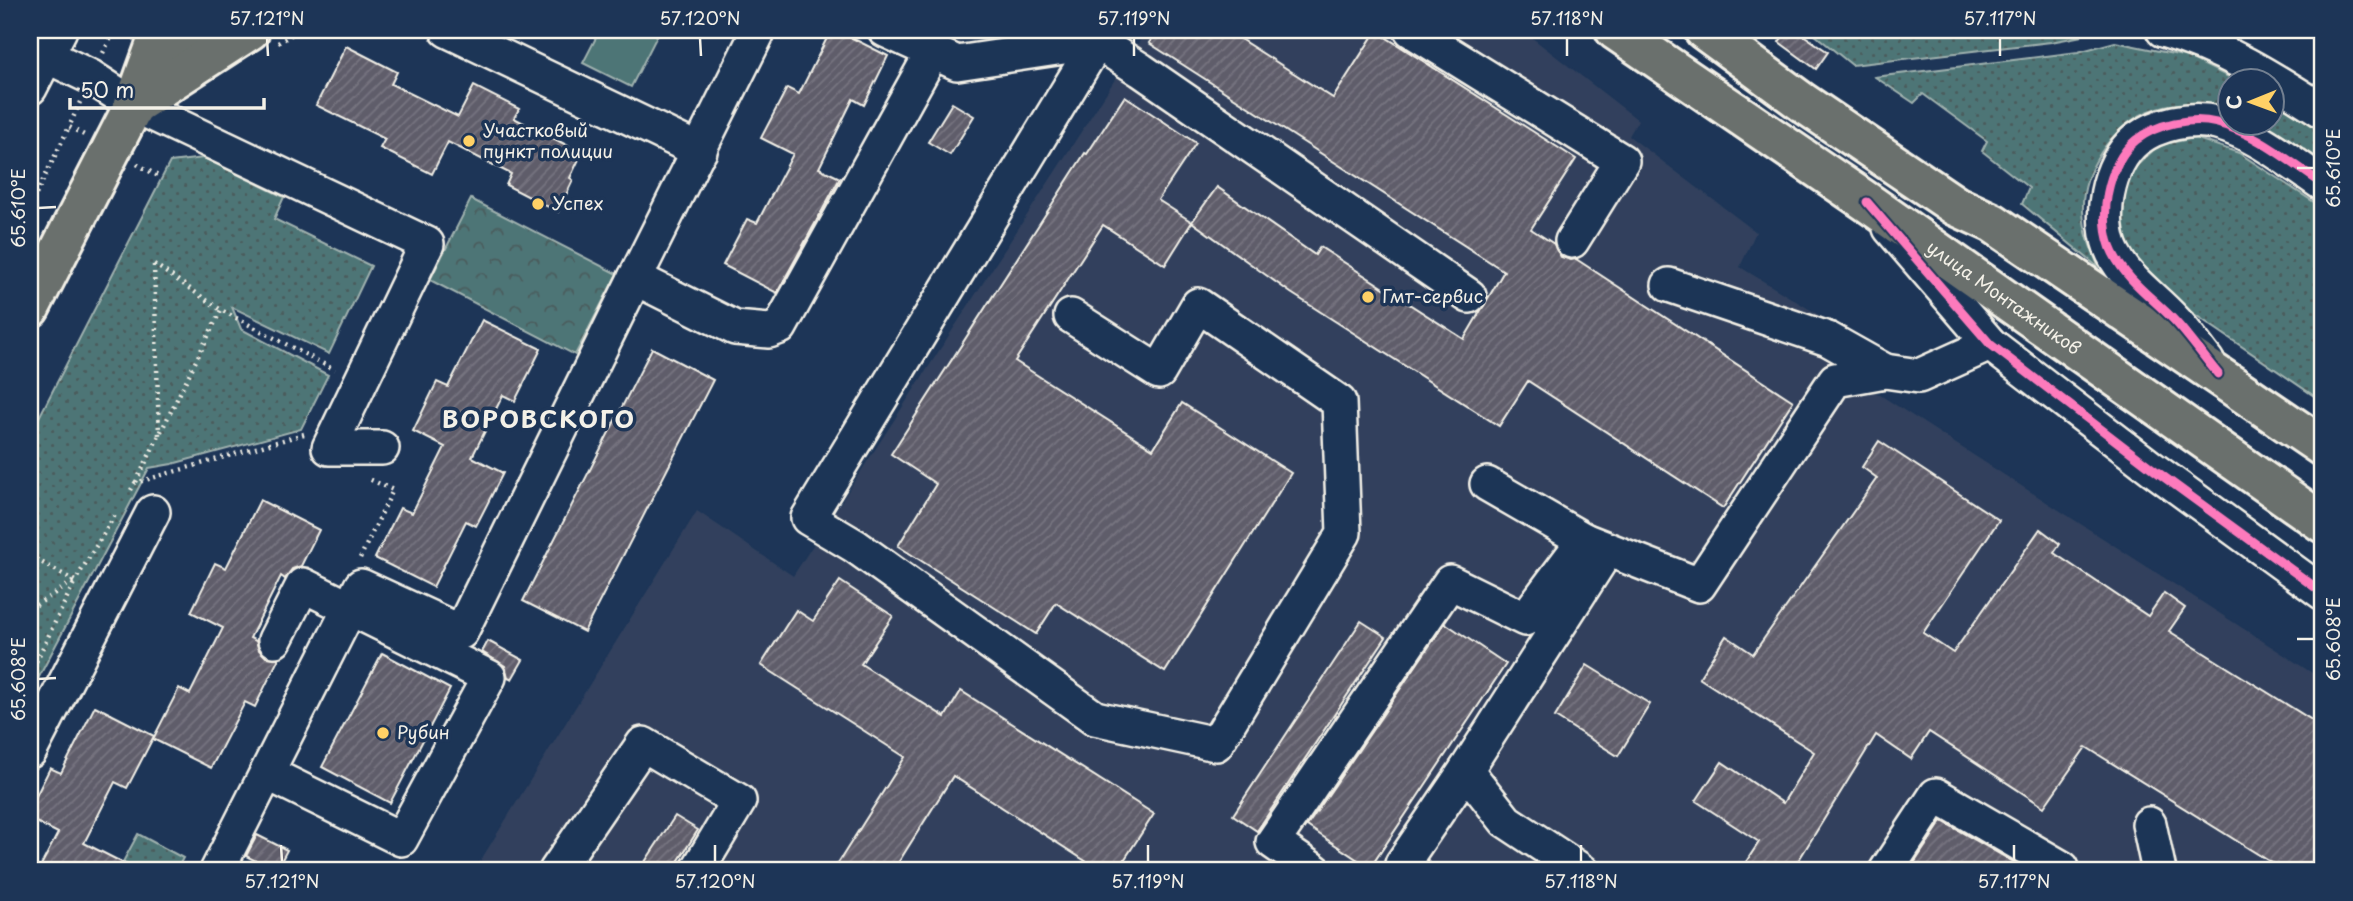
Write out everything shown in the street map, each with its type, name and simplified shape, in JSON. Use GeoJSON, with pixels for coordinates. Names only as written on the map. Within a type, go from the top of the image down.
{"type":"FeatureCollection","features":[{"type":"Feature","properties":{"kind":"main road"},"geometry":{"type":"LineString","coordinates":[[30,308],[134,105],[161,30]]}},
{"type":"Feature","properties":{"kind":"main road"},"geometry":{"type":"LineString","coordinates":[[134,105],[192,30]]}},
{"type":"Feature","properties":{"kind":"main road"},"geometry":{"type":"LineString","coordinates":[[134,105],[250,30]]}},
{"type":"Feature","properties":{"kind":"main road","name":"улица Монтажников"},"geometry":{"type":"LineString","coordinates":[[1615,30],[1867,202],[2323,523]]}},
{"type":"Feature","properties":{"kind":"main road"},"geometry":{"type":"LineString","coordinates":[[1704,30],[1802,102],[1945,198],[1993,223],[2323,447]]}},
{"type":"Feature","properties":{"kind":"street"},"geometry":{"type":"LineString","coordinates":[[447,30],[700,151]]}},
{"type":"Feature","properties":{"kind":"street"},"geometry":{"type":"LineString","coordinates":[[217,871],[360,586],[461,632],[760,30]]}},
{"type":"Feature","properties":{"kind":"street"},"geometry":{"type":"LineString","coordinates":[[885,30],[957,63],[1101,36]]}},
{"type":"Feature","properties":{"kind":"street"},"geometry":{"type":"LineString","coordinates":[[1411,30],[1622,161],[1572,241]]}},
{"type":"Feature","properties":{"kind":"street"},"geometry":{"type":"LineString","coordinates":[[2163,30],[2189,37],[2257,68],[2323,111]]}},
{"type":"Feature","properties":{"kind":"street"},"geometry":{"type":"LineString","coordinates":[[1101,36],[1142,70],[1469,296]]}},
{"type":"Feature","properties":{"kind":"street"},"geometry":{"type":"LineString","coordinates":[[1071,316],[1159,372],[1198,305],[1339,402],[1344,533],[1216,744],[1095,718],[855,546],[808,518],[1101,36]]}},
{"type":"Feature","properties":{"kind":"street"},"geometry":{"type":"LineString","coordinates":[[30,88],[53,43],[91,77],[134,105],[427,244],[329,448],[382,447]]}},
{"type":"Feature","properties":{"kind":"street"},"geometry":{"type":"LineString","coordinates":[[635,278],[735,328],[769,331],[780,327],[932,53]]}},
{"type":"Feature","properties":{"kind":"street"},"geometry":{"type":"LineString","coordinates":[[2218,374],[2174,320],[2126,275],[2112,251],[2105,228],[2106,194],[2118,163],[2135,141],[2163,126],[2186,121],[2216,122],[2249,135],[2323,184]]}},
{"type":"Feature","properties":{"kind":"street"},"geometry":{"type":"LineString","coordinates":[[1867,202],[1990,344],[2153,469],[2323,593]]}},
{"type":"Feature","properties":{"kind":"street"},"geometry":{"type":"LineString","coordinates":[[1669,285],[1828,339],[1885,371]]}},
{"type":"Feature","properties":{"kind":"street"},"geometry":{"type":"LineString","coordinates":[[1487,484],[1595,545],[1699,585],[1835,380],[1885,371],[1919,376],[1990,344]]}},
{"type":"Feature","properties":{"kind":"street"},"geometry":{"type":"LineString","coordinates":[[30,751],[135,504]]}},
{"type":"Feature","properties":{"kind":"street"},"geometry":{"type":"LineString","coordinates":[[1413,871],[1402,864],[1466,770],[1595,545]]}},
{"type":"Feature","properties":{"kind":"street"},"geometry":{"type":"LineString","coordinates":[[1315,871],[1273,842],[1450,582],[1525,619],[1595,545]]}},
{"type":"Feature","properties":{"kind":"street"},"geometry":{"type":"LineString","coordinates":[[267,773],[401,839],[489,677],[303,585],[275,640]]}},
{"type":"Feature","properties":{"kind":"street"},"geometry":{"type":"LineString","coordinates":[[556,871],[643,744],[739,801],[697,871]]}},
{"type":"Feature","properties":{"kind":"street"},"geometry":{"type":"LineString","coordinates":[[1466,770],[1506,821],[1582,871]]}},
{"type":"Feature","properties":{"kind":"street"},"geometry":{"type":"LineString","coordinates":[[1886,871],[1936,795],[2062,868],[2061,871]]}},
{"type":"Feature","properties":{"kind":"street"},"geometry":{"type":"LineString","coordinates":[[2148,824],[2159,871]]}},
{"type":"Feature","properties":{"kind":"path"},"geometry":{"type":"LineString","coordinates":[[30,207],[69,127]]}},
{"type":"Feature","properties":{"kind":"path"},"geometry":{"type":"LineString","coordinates":[[159,436],[153,264],[222,310],[335,370],[340,358]]}},
{"type":"Feature","properties":{"kind":"path"},"geometry":{"type":"LineString","coordinates":[[30,674],[75,581],[135,504],[135,483],[222,310]]}},
{"type":"Feature","properties":{"kind":"path"},"geometry":{"type":"LineString","coordinates":[[135,483],[307,433]]}},
{"type":"Feature","properties":{"kind":"path"},"geometry":{"type":"LineString","coordinates":[[30,556],[75,581]]}},
{"type":"Feature","properties":{"kind":"path"},"geometry":{"type":"LineString","coordinates":[[30,609],[75,581]]}},
{"type":"Feature","properties":{"kind":"shaded area"},"geometry":{"type":"Polygon","coordinates":[[[1147,30],[1522,30],[1638,120],[1629,136],[1756,232],[1740,267],[1850,334],[1832,364],[2323,680],[2323,871],[474,871],[697,511],[793,576],[1147,30]]]}},
{"type":"Feature","properties":{"kind":"green space"},"geometry":{"type":"Polygon","coordinates":[[[600,30],[660,30],[631,87],[583,63],[600,30]]]}},
{"type":"Feature","properties":{"kind":"green space"},"geometry":{"type":"Polygon","coordinates":[[[1809,30],[2017,30],[2082,36],[1852,65],[1809,30]]]}},
{"type":"Feature","properties":{"kind":"green space"},"geometry":{"type":"Polygon","coordinates":[[[2115,42],[2188,57],[2216,71],[2216,108],[2178,104],[2157,108],[2134,119],[2110,140],[2101,153],[2087,181],[2083,211],[2086,233],[2099,268],[2022,204],[2029,188],[1982,151],[1987,141],[1923,94],[1914,103],[1875,77],[2078,52],[2115,42]]]}},
{"type":"Feature","properties":{"kind":"green space"},"geometry":{"type":"Polygon","coordinates":[[[2286,106],[2323,126],[2323,169],[2271,136],[2286,136],[2286,106]]]}},
{"type":"Feature","properties":{"kind":"green space"},"geometry":{"type":"Polygon","coordinates":[[[2195,138],[2239,153],[2323,208],[2323,402],[2159,290],[2128,254],[2117,211],[2129,173],[2159,145],[2195,138]]]}},
{"type":"Feature","properties":{"kind":"green space"},"geometry":{"type":"Polygon","coordinates":[[[204,158],[284,197],[274,219],[371,266],[329,354],[232,307],[241,329],[328,375],[301,429],[149,468],[30,694],[30,435],[170,162],[204,158]]]}},
{"type":"Feature","properties":{"kind":"green space"},"geometry":{"type":"Polygon","coordinates":[[[471,199],[617,274],[575,355],[430,280],[471,199]]]}},
{"type":"Feature","properties":{"kind":"green space"},"geometry":{"type":"Polygon","coordinates":[[[138,834],[183,858],[176,871],[118,871],[138,834]]]}},
{"type":"Feature","properties":{"kind":"building"},"geometry":{"type":"Polygon","coordinates":[[[831,30],[888,56],[864,105],[853,99],[819,168],[840,178],[777,293],[723,265],[747,219],[757,223],[793,154],[761,138],[787,88],[799,94],[831,30]]]}},
{"type":"Feature","properties":{"kind":"building"},"geometry":{"type":"Polygon","coordinates":[[[1158,30],[1226,30],[1333,98],[1376,31],[1576,159],[1531,229],[1554,244],[1561,257],[1576,259],[1793,401],[1723,508],[1528,381],[1499,426],[1291,293],[1192,222],[1217,187],[1315,255],[1320,247],[1464,339],[1504,271],[1149,43],[1158,30]]]}},
{"type":"Feature","properties":{"kind":"building"},"geometry":{"type":"Polygon","coordinates":[[[1787,30],[1796,30],[1828,52],[1816,69],[1779,42],[1787,30]]]}},
{"type":"Feature","properties":{"kind":"building"},"geometry":{"type":"Polygon","coordinates":[[[346,46],[397,72],[391,84],[458,117],[474,86],[519,109],[514,118],[582,153],[558,212],[506,185],[511,174],[448,142],[432,174],[380,148],[385,139],[316,105],[346,46]]]}},
{"type":"Feature","properties":{"kind":"building"},"geometry":{"type":"Polygon","coordinates":[[[1125,96],[1196,143],[1158,200],[1192,222],[1165,265],[1103,225],[1015,361],[1153,449],[1182,403],[1291,473],[1165,672],[1056,603],[1036,634],[898,546],[936,484],[891,454],[1085,153],[1087,154],[1125,96]]]}},
{"type":"Feature","properties":{"kind":"building"},"geometry":{"type":"Polygon","coordinates":[[[952,103],[974,116],[950,155],[928,142],[952,103]]]}},
{"type":"Feature","properties":{"kind":"building"},"geometry":{"type":"Polygon","coordinates":[[[482,320],[541,349],[515,401],[503,395],[472,457],[503,473],[476,526],[466,521],[433,587],[375,558],[400,508],[412,513],[445,447],[413,431],[437,382],[448,387],[482,320]]]}},
{"type":"Feature","properties":{"kind":"building"},"geometry":{"type":"Polygon","coordinates":[[[652,348],[713,380],[584,632],[523,601],[652,348]]]}},
{"type":"Feature","properties":{"kind":"building"},"geometry":{"type":"Polygon","coordinates":[[[1879,441],[1999,520],[1923,633],[1953,653],[2040,529],[2060,544],[2054,553],[2148,616],[2164,593],[2185,608],[2169,631],[2323,727],[2323,871],[2285,871],[2086,747],[2044,807],[1929,732],[1911,759],[1876,735],[1792,871],[1740,871],[1759,842],[1696,801],[1722,762],[1783,803],[1814,752],[1699,678],[1726,636],[1753,654],[1877,478],[1862,467],[1879,441]]]}},
{"type":"Feature","properties":{"kind":"building"},"geometry":{"type":"Polygon","coordinates":[[[260,500],[319,530],[301,566],[292,569],[285,579],[281,576],[250,638],[256,641],[259,650],[266,657],[279,658],[255,707],[245,702],[211,768],[153,739],[179,688],[190,694],[223,628],[191,612],[215,563],[226,568],[260,500]]]}},
{"type":"Feature","properties":{"kind":"building"},"geometry":{"type":"Polygon","coordinates":[[[840,581],[893,616],[861,664],[945,717],[961,691],[1154,814],[1117,871],[1101,871],[953,776],[893,871],[833,871],[905,757],[761,665],[796,610],[813,621],[840,581]]]}},
{"type":"Feature","properties":{"kind":"building"},"geometry":{"type":"Polygon","coordinates":[[[1361,621],[1386,637],[1257,831],[1233,815],[1361,621]]]}},
{"type":"Feature","properties":{"kind":"building"},"geometry":{"type":"Polygon","coordinates":[[[1445,623],[1506,664],[1370,868],[1307,826],[1445,623]]]}},
{"type":"Feature","properties":{"kind":"building"},"geometry":{"type":"Polygon","coordinates":[[[488,641],[523,660],[512,679],[508,677],[505,666],[482,652],[488,641]]]}},
{"type":"Feature","properties":{"kind":"building","name":"Рубин"},"geometry":{"type":"Polygon","coordinates":[[[382,653],[450,689],[390,803],[322,767],[382,653]]]}},
{"type":"Feature","properties":{"kind":"building"},"geometry":{"type":"Polygon","coordinates":[[[1587,665],[1650,704],[1618,756],[1555,717],[1587,665]]]}},
{"type":"Feature","properties":{"kind":"building"},"geometry":{"type":"Polygon","coordinates":[[[95,706],[154,736],[127,788],[115,782],[84,843],[139,871],[38,871],[58,833],[30,819],[30,808],[50,768],[61,773],[95,706]]]}},
{"type":"Feature","properties":{"kind":"building"},"geometry":{"type":"Polygon","coordinates":[[[675,816],[698,830],[672,871],[639,871],[675,816]]]}},
{"type":"Feature","properties":{"kind":"building"},"geometry":{"type":"Polygon","coordinates":[[[1942,821],[2029,871],[1909,871],[1942,821]]]}},
{"type":"Feature","properties":{"kind":"building"},"geometry":{"type":"Polygon","coordinates":[[[257,835],[287,850],[276,871],[246,856],[257,835]]]}},
{"type":"Feature","properties":{"kind":"cycle path"},"geometry":{"type":"LineString","coordinates":[[2218,374],[2186,333],[2125,272],[2113,253],[2108,240],[2106,209],[2112,177],[2118,163],[2126,150],[2144,134],[2175,123],[2207,121],[2259,141],[2323,184]]}},
{"type":"Feature","properties":{"kind":"cycle path"},"geometry":{"type":"LineString","coordinates":[[1867,202],[1990,344],[2153,469],[2323,593]]}},
{"type":"Feature","properties":{"kind":"place","name":"Участковый пункт полиции"},"geometry":{"type":"Point","coordinates":[469,141]}},
{"type":"Feature","properties":{"kind":"place","name":"Успех"},"geometry":{"type":"Point","coordinates":[538,204]}},
{"type":"Feature","properties":{"kind":"place","name":"Гмт-сервис"},"geometry":{"type":"Point","coordinates":[1368,297]}},
{"type":"Feature","properties":{"kind":"place","name":"Рубин"},"geometry":{"type":"Point","coordinates":[383,733]}},
{"type":"Feature","properties":{"kind":"district","name":"ВОРОВСКОГО"},"geometry":{"type":"Point","coordinates":[539,420]}}]}
